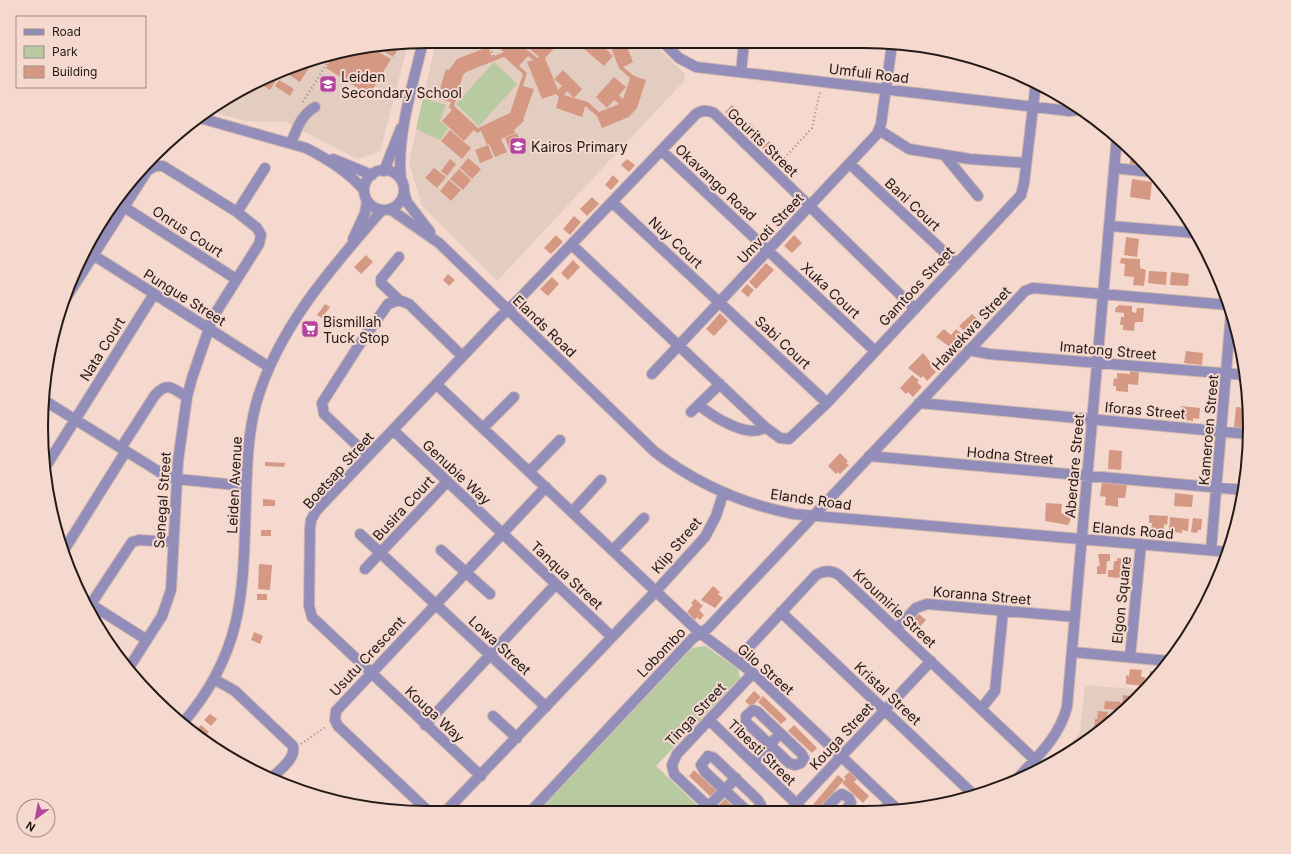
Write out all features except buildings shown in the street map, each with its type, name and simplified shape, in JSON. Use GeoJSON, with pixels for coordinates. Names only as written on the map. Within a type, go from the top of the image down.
{"type":"FeatureCollection","features":[{"type":"Feature","properties":{"kind":"street"},"geometry":{"type":"LineString","coordinates":[[321,156],[358,183],[364,190],[371,205],[386,210],[399,203],[404,192],[401,180],[400,158],[405,121],[422,48]]}},
{"type":"Feature","properties":{"kind":"street","name":"Umfuli Road"},"geometry":{"type":"LineString","coordinates":[[669,48],[679,58],[690,65],[1073,111]]}},
{"type":"Feature","properties":{"kind":"street"},"geometry":{"type":"LineString","coordinates":[[741,72],[743,48]]}},
{"type":"Feature","properties":{"kind":"street","name":"Umvoti Street"},"geometry":{"type":"LineString","coordinates":[[652,374],[872,140],[879,130],[891,49]]}},
{"type":"Feature","properties":{"kind":"street","name":"Gamtoos Street"},"geometry":{"type":"LineString","coordinates":[[572,245],[680,345],[765,427],[780,438],[789,439],[827,403],[1021,195],[1035,89]]}},
{"type":"Feature","properties":{"kind":"street"},"geometry":{"type":"LineString","coordinates":[[291,143],[297,128],[307,112],[315,107]]}},
{"type":"Feature","properties":{"kind":"street","name":"Gourits Street"},"geometry":{"type":"LineString","coordinates":[[508,310],[613,203],[696,114],[708,111],[714,113],[915,309]]}},
{"type":"Feature","properties":{"kind":"street"},"geometry":{"type":"LineString","coordinates":[[205,119],[291,143],[321,156],[372,174]]}},
{"type":"Feature","properties":{"kind":"street"},"geometry":{"type":"LineString","coordinates":[[384,170],[405,121]]}},
{"type":"Feature","properties":{"kind":"street"},"geometry":{"type":"LineString","coordinates":[[879,130],[909,149],[946,156],[1026,163]]}},
{"type":"Feature","properties":{"kind":"street","name":"Aberdare Street"},"geometry":{"type":"LineString","coordinates":[[1026,770],[1053,740],[1063,722],[1068,699],[1116,144]]}},
{"type":"Feature","properties":{"kind":"street","name":"Okavango Road"},"geometry":{"type":"LineString","coordinates":[[662,151],[768,250]]}},
{"type":"Feature","properties":{"kind":"street"},"geometry":{"type":"LineString","coordinates":[[946,156],[978,196]]}},
{"type":"Feature","properties":{"kind":"street","name":"Bani Court"},"geometry":{"type":"LineString","coordinates":[[850,164],[957,264]]}},
{"type":"Feature","properties":{"kind":"street"},"geometry":{"type":"LineString","coordinates":[[152,167],[160,165],[237,212],[265,168]]}},
{"type":"Feature","properties":{"kind":"street"},"geometry":{"type":"LineString","coordinates":[[1115,168],[1143,171]]}},
{"type":"Feature","properties":{"kind":"street"},"geometry":{"type":"LineString","coordinates":[[91,252],[124,207],[149,170]]}},
{"type":"Feature","properties":{"kind":"street"},"geometry":{"type":"LineString","coordinates":[[364,190],[368,179],[372,174],[384,170],[396,174],[401,180]]}},
{"type":"Feature","properties":{"kind":"street","name":"Elands Road"},"geometry":{"type":"LineString","coordinates":[[404,192],[407,202],[439,243],[655,452],[688,475],[723,494],[776,510],[813,516],[1222,551]]}},
{"type":"Feature","properties":{"kind":"street","name":"Leiden Avenue"},"geometry":{"type":"LineString","coordinates":[[342,258],[362,222],[368,201]]}},
{"type":"Feature","properties":{"kind":"street","name":"Nuy Court"},"geometry":{"type":"LineString","coordinates":[[613,203],[719,302]]}},
{"type":"Feature","properties":{"kind":"street","name":"Onrus Court"},"geometry":{"type":"LineString","coordinates":[[124,207],[236,279]]}},
{"type":"Feature","properties":{"kind":"street","name":"Elands Road"},"geometry":{"type":"LineString","coordinates":[[386,210],[439,243]]}},
{"type":"Feature","properties":{"kind":"street","name":"Leiden Avenue"},"geometry":{"type":"LineString","coordinates":[[186,719],[203,697],[214,679],[229,647],[242,595],[248,449],[256,404],[269,367],[294,321],[342,258],[386,210]]}},
{"type":"Feature","properties":{"kind":"street","name":"Senegal Street"},"geometry":{"type":"LineString","coordinates":[[131,664],[162,616],[167,604],[170,590],[177,479],[187,397],[209,329],[236,279],[259,244],[261,235],[257,228],[237,212]]}},
{"type":"Feature","properties":{"kind":"street"},"geometry":{"type":"LineString","coordinates":[[1110,226],[1189,232]]}},
{"type":"Feature","properties":{"kind":"street","name":"Xuka Court"},"geometry":{"type":"LineString","coordinates":[[768,250],[875,351]]}},
{"type":"Feature","properties":{"kind":"street","name":"Pungue Street"},"geometry":{"type":"LineString","coordinates":[[90,253],[269,367]]}},
{"type":"Feature","properties":{"kind":"street"},"geometry":{"type":"LineString","coordinates":[[399,257],[380,281],[399,300],[409,304],[462,356]]}},
{"type":"Feature","properties":{"kind":"street","name":"Hawekwa Street"},"geometry":{"type":"LineString","coordinates":[[813,516],[1028,289],[1104,293],[1223,304]]}},
{"type":"Feature","properties":{"kind":"street","name":"Nata Court"},"geometry":{"type":"LineString","coordinates":[[50,460],[154,294]]}},
{"type":"Feature","properties":{"kind":"street"},"geometry":{"type":"LineString","coordinates":[[368,456],[324,414],[322,403],[361,342],[388,304],[399,300]]}},
{"type":"Feature","properties":{"kind":"street","name":"Sabi Court"},"geometry":{"type":"LineString","coordinates":[[719,302],[827,403]]}},
{"type":"Feature","properties":{"kind":"street","name":"Boetsap Street"},"geometry":{"type":"LineString","coordinates":[[371,672],[310,614],[310,529],[312,520],[316,511],[462,356],[508,310]]}},
{"type":"Feature","properties":{"kind":"street","name":"Kameroen Street"},"geometry":{"type":"LineString","coordinates":[[1212,550],[1230,329]]}},
{"type":"Feature","properties":{"kind":"street","name":"Imatong Street"},"geometry":{"type":"LineString","coordinates":[[969,350],[990,354],[1239,375]]}},
{"type":"Feature","properties":{"kind":"street","name":"Gilo Street"},"geometry":{"type":"LineString","coordinates":[[436,384],[700,633],[737,660],[753,674],[893,805]]}},
{"type":"Feature","properties":{"kind":"street"},"geometry":{"type":"LineString","coordinates":[[720,384],[695,408],[724,422],[750,430],[758,431],[765,427]]}},
{"type":"Feature","properties":{"kind":"street"},"geometry":{"type":"LineString","coordinates":[[67,545],[155,395],[162,388],[171,387],[187,397]]}},
{"type":"Feature","properties":{"kind":"street"},"geometry":{"type":"LineString","coordinates":[[483,428],[514,396]]}},
{"type":"Feature","properties":{"kind":"street"},"geometry":{"type":"LineString","coordinates":[[49,403],[160,473],[177,479],[246,486]]}},
{"type":"Feature","properties":{"kind":"street","name":"Iforas Street"},"geometry":{"type":"LineString","coordinates":[[919,403],[1243,433]]}},
{"type":"Feature","properties":{"kind":"street","name":"Genubie Way"},"geometry":{"type":"LineString","coordinates":[[392,430],[502,533]]}},
{"type":"Feature","properties":{"kind":"street"},"geometry":{"type":"LineString","coordinates":[[529,472],[560,440]]}},
{"type":"Feature","properties":{"kind":"street","name":"Hodna Street"},"geometry":{"type":"LineString","coordinates":[[869,456],[1238,490]]}},
{"type":"Feature","properties":{"kind":"street"},"geometry":{"type":"LineString","coordinates":[[572,512],[602,480]]}},
{"type":"Feature","properties":{"kind":"street","name":"Busira Court"},"geometry":{"type":"LineString","coordinates":[[365,569],[447,482]]}},
{"type":"Feature","properties":{"kind":"street","name":"Usutu Crescent"},"geometry":{"type":"LineString","coordinates":[[335,720],[336,711],[371,672],[546,487]]}},
{"type":"Feature","properties":{"kind":"street","name":"Klip Street"},"geometry":{"type":"LineString","coordinates":[[656,591],[705,536],[716,516],[723,494]]}},
{"type":"Feature","properties":{"kind":"street","name":"Lobombo"},"geometry":{"type":"LineString","coordinates":[[536,806],[693,638],[708,628],[813,516]]}},
{"type":"Feature","properties":{"kind":"street"},"geometry":{"type":"LineString","coordinates":[[613,550],[644,518]]}},
{"type":"Feature","properties":{"kind":"street","name":"Tanqua Street"},"geometry":{"type":"LineString","coordinates":[[502,533],[612,637]]}},
{"type":"Feature","properties":{"kind":"street","name":"Busira Court"},"geometry":{"type":"LineString","coordinates":[[360,534],[436,604]]}},
{"type":"Feature","properties":{"kind":"street"},"geometry":{"type":"LineString","coordinates":[[92,604],[127,547],[132,542],[139,540],[173,542]]}},
{"type":"Feature","properties":{"kind":"street","name":"Elgon Square"},"geometry":{"type":"LineString","coordinates":[[1130,658],[1141,544]]}},
{"type":"Feature","properties":{"kind":"street"},"geometry":{"type":"LineString","coordinates":[[441,550],[490,594]]}},
{"type":"Feature","properties":{"kind":"street","name":"Kroumirie Street"},"geometry":{"type":"LineString","coordinates":[[737,660],[816,575],[823,571],[831,571],[839,575],[1035,760]]}},
{"type":"Feature","properties":{"kind":"street"},"geometry":{"type":"LineString","coordinates":[[425,725],[556,584]]}},
{"type":"Feature","properties":{"kind":"street"},"geometry":{"type":"LineString","coordinates":[[451,806],[656,591]]}},
{"type":"Feature","properties":{"kind":"street","name":"Lowa Street"},"geometry":{"type":"LineString","coordinates":[[436,604],[546,707]]}},
{"type":"Feature","properties":{"kind":"street","name":"Koranna Street"},"geometry":{"type":"LineString","coordinates":[[896,628],[911,612],[921,605],[1075,617]]}},
{"type":"Feature","properties":{"kind":"street"},"geometry":{"type":"LineString","coordinates":[[93,606],[147,640]]}},
{"type":"Feature","properties":{"kind":"street"},"geometry":{"type":"LineString","coordinates":[[981,709],[992,697],[995,691],[1003,611]]}},
{"type":"Feature","properties":{"kind":"street","name":"Kristal Street"},"geometry":{"type":"LineString","coordinates":[[782,612],[886,709],[970,791]]}},
{"type":"Feature","properties":{"kind":"street"},"geometry":{"type":"LineString","coordinates":[[1072,652],[1163,661]]}},
{"type":"Feature","properties":{"kind":"street","name":"Kouga Street"},"geometry":{"type":"LineString","coordinates":[[794,806],[931,661]]}},
{"type":"Feature","properties":{"kind":"street","name":"Kouga Way"},"geometry":{"type":"LineString","coordinates":[[371,672],[425,725],[481,776]]}},
{"type":"Feature","properties":{"kind":"street","name":"Tinga Street"},"geometry":{"type":"LineString","coordinates":[[707,806],[674,774],[672,765],[677,754],[753,674]]}},
{"type":"Feature","properties":{"kind":"street"},"geometry":{"type":"LineString","coordinates":[[214,679],[237,693],[290,742],[293,750],[291,758],[278,775]]}},
{"type":"Feature","properties":{"kind":"street"},"geometry":{"type":"LineString","coordinates":[[753,710],[758,712],[780,733],[803,756],[801,763],[798,765],[792,765],[746,722],[745,719],[748,713],[753,710]]}},
{"type":"Feature","properties":{"kind":"street"},"geometry":{"type":"LineString","coordinates":[[493,716],[517,738]]}},
{"type":"Feature","properties":{"kind":"street"},"geometry":{"type":"LineString","coordinates":[[335,720],[338,726],[422,806]]}},
{"type":"Feature","properties":{"kind":"street","name":"Tibesti Street"},"geometry":{"type":"LineString","coordinates":[[709,720],[799,806]]}},
{"type":"Feature","properties":{"kind":"street"},"geometry":{"type":"LineString","coordinates":[[753,762],[780,733]]}},
{"type":"Feature","properties":{"kind":"street"},"geometry":{"type":"LineString","coordinates":[[741,806],[702,769],[701,765],[705,758],[708,756],[714,758],[736,778],[760,803],[760,806]]}},
{"type":"Feature","properties":{"kind":"street"},"geometry":{"type":"LineString","coordinates":[[712,806],[724,790],[736,778]]}},
{"type":"Feature","properties":{"kind":"street"},"geometry":{"type":"LineString","coordinates":[[829,806],[842,794],[849,798],[851,803],[849,806]]}},
{"type":"Feature","properties":{"kind":"street"},"geometry":{"type":"LineString","coordinates":[[887,805],[890,802]]}},
{"type":"Feature","properties":{"kind":"path"},"geometry":{"type":"LineString","coordinates":[[490,48],[494,56]]}},
{"type":"Feature","properties":{"kind":"path"},"geometry":{"type":"LineString","coordinates":[[301,105],[328,62]]}},
{"type":"Feature","properties":{"kind":"path"},"geometry":{"type":"LineString","coordinates":[[773,171],[812,128],[823,82]]}},
{"type":"Feature","properties":{"kind":"path"},"geometry":{"type":"LineString","coordinates":[[293,750],[335,720]]}},
{"type":"Feature","properties":{"kind":"shaded area","name":"Kairos Primary"},"geometry":{"type":"Polygon","coordinates":[[[434,48],[658,48],[684,73],[685,80],[497,281],[422,206],[409,163],[434,48]]]}},
{"type":"Feature","properties":{"kind":"shaded area","name":"Leiden Secondary School"},"geometry":{"type":"Polygon","coordinates":[[[407,49],[380,152],[357,159],[286,122],[245,121],[215,113],[259,87],[305,68],[353,55],[407,49]]]}},
{"type":"Feature","properties":{"kind":"shaded area"},"geometry":{"type":"Polygon","coordinates":[[[1085,685],[1137,689],[1095,728],[1067,747],[1080,733],[1085,685]]]}},
{"type":"Feature","properties":{"kind":"green space"},"geometry":{"type":"Polygon","coordinates":[[[494,62],[517,84],[479,126],[456,104],[494,62]]]}},
{"type":"Feature","properties":{"kind":"green space"},"geometry":{"type":"Polygon","coordinates":[[[423,98],[446,105],[440,121],[448,128],[440,140],[416,129],[423,98]]]}},
{"type":"Feature","properties":{"kind":"green space"},"geometry":{"type":"Polygon","coordinates":[[[705,646],[738,669],[740,678],[656,766],[697,805],[544,806],[692,648],[705,646]]]}},
{"type":"Feature","properties":{"kind":"place","name":"Leiden Secondary School"},"geometry":{"type":"Point","coordinates":[328,84]}},
{"type":"Feature","properties":{"kind":"place","name":"Kairos Primary"},"geometry":{"type":"Point","coordinates":[518,146]}},
{"type":"Feature","properties":{"kind":"place","name":"Bismillah Tuck Stop"},"geometry":{"type":"Point","coordinates":[310,329]}}]}
